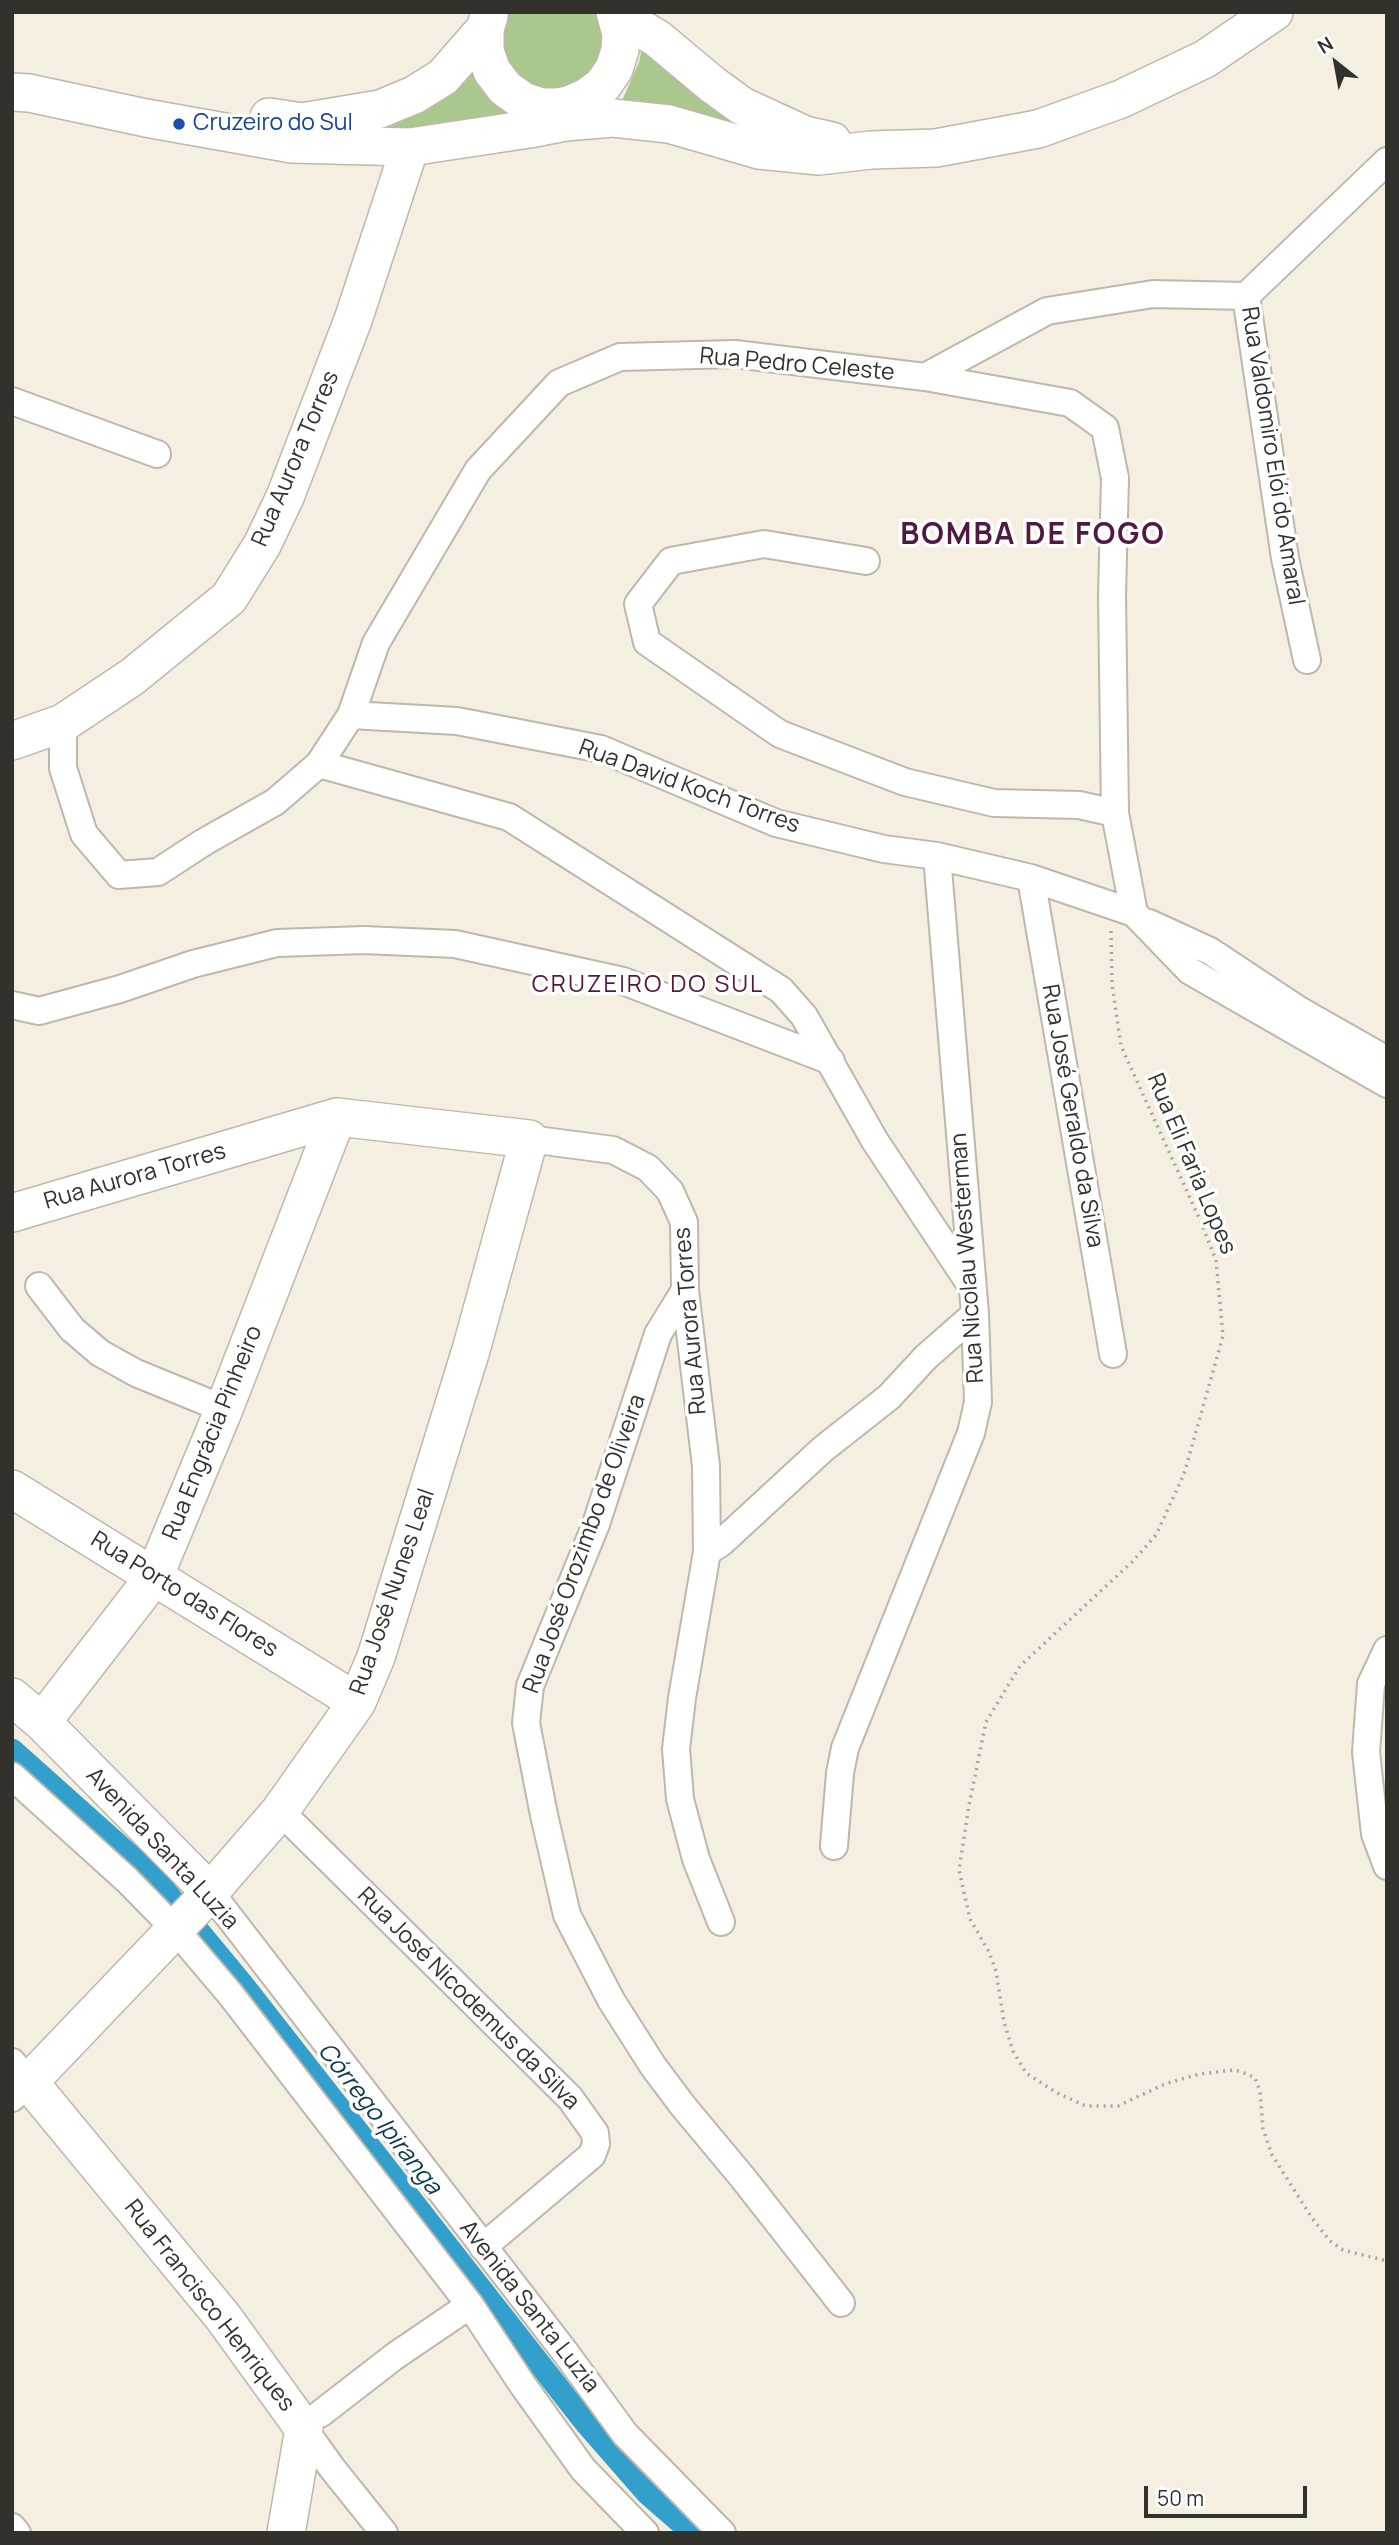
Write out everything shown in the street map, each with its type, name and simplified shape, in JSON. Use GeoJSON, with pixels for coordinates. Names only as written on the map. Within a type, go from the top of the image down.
{"type":"FeatureCollection","features":[{"type":"Feature","properties":{"kind":"street"},"geometry":{"type":"LineString","coordinates":[[659,12],[713,85]]}},
{"type":"Feature","properties":{"kind":"street"},"geometry":{"type":"LineString","coordinates":[[485,18],[485,51],[492,71],[505,88],[523,101],[541,107],[551,114],[669,124],[759,150],[819,156],[871,150],[936,148],[1038,130],[1121,99],[1205,59],[1273,12]]}},
{"type":"Feature","properties":{"kind":"street"},"geometry":{"type":"LineString","coordinates":[[616,13],[658,38],[742,106],[805,135],[871,150]]}},
{"type":"Feature","properties":{"kind":"street"},"geometry":{"type":"LineString","coordinates":[[12,92],[29,93],[292,145],[410,147],[551,114],[587,97],[603,85],[614,69],[620,50],[621,34],[616,13]]}},
{"type":"Feature","properties":{"kind":"street"},"geometry":{"type":"LineString","coordinates":[[12,72],[302,122],[380,109],[414,95],[443,76],[485,18]]}},
{"type":"Feature","properties":{"kind":"street","name":"Rua Aurora Torres"},"geometry":{"type":"LineString","coordinates":[[12,741],[63,723],[132,677],[229,598],[262,545],[285,497],[353,320],[410,147]]}},
{"type":"Feature","properties":{"kind":"street"},"geometry":{"type":"LineString","coordinates":[[1246,296],[1387,161]]}},
{"type":"Feature","properties":{"kind":"street","name":"Rua Valdomiro Elói do Amaral"},"geometry":{"type":"LineString","coordinates":[[925,377],[1047,311],[1153,294],[1246,296],[1285,558],[1307,660]]}},
{"type":"Feature","properties":{"kind":"street","name":"Rua Pedro Celeste"},"geometry":{"type":"LineString","coordinates":[[63,723],[63,768],[84,834],[119,875],[158,872],[204,842],[275,802],[319,764],[351,715],[376,643],[478,470],[559,383],[620,357],[735,354],[925,377],[1070,403],[1105,428],[1115,478],[1112,595],[1115,813],[1129,912]]}},
{"type":"Feature","properties":{"kind":"street"},"geometry":{"type":"LineString","coordinates":[[12,401],[157,454]]}},
{"type":"Feature","properties":{"kind":"street"},"geometry":{"type":"LineString","coordinates":[[866,562],[764,544],[671,561],[638,604],[647,642],[779,734],[905,782],[994,803],[1079,805],[1115,813]]}},
{"type":"Feature","properties":{"kind":"street","name":"Rua David Koch Torres"},"geometry":{"type":"LineString","coordinates":[[351,715],[457,722],[601,749],[776,823],[884,849],[937,856],[1031,878],[1129,912],[1210,951],[1299,1010],[1387,1060]]}},
{"type":"Feature","properties":{"kind":"street"},"geometry":{"type":"LineString","coordinates":[[319,764],[509,817],[781,990],[804,1016],[875,1141],[971,1286]]}},
{"type":"Feature","properties":{"kind":"street","name":"Rua Nicolau Westerman"},"geometry":{"type":"LineString","coordinates":[[834,1846],[840,1773],[845,1748],[971,1433],[978,1402],[975,1314],[937,856]]}},
{"type":"Feature","properties":{"kind":"street","name":"Rua José Geraldo da Silva"},"geometry":{"type":"LineString","coordinates":[[1031,878],[1113,1354]]}},
{"type":"Feature","properties":{"kind":"street"},"geometry":{"type":"LineString","coordinates":[[1129,912],[1190,971],[1387,1084]]}},
{"type":"Feature","properties":{"kind":"street"},"geometry":{"type":"LineString","coordinates":[[12,1005],[39,1011],[120,989],[193,964],[277,943],[364,940],[455,944],[623,981],[831,1061]]}},
{"type":"Feature","properties":{"kind":"street","name":"Rua Aurora Torres"},"geometry":{"type":"LineString","coordinates":[[12,1213],[337,1117],[613,1150],[648,1168],[670,1191],[684,1222],[685,1290],[706,1466],[707,1552],[676,1749],[680,1798],[696,1859],[721,1922]]}},
{"type":"Feature","properties":{"kind":"street","name":"Rua Engrácia Pinheiro"},"geometry":{"type":"LineString","coordinates":[[42,1722],[154,1577],[224,1409],[337,1117]]}},
{"type":"Feature","properties":{"kind":"street","name":"Rua José Nunes Leal"},"geometry":{"type":"LineString","coordinates":[[18,2081],[193,1910],[281,1811],[357,1702],[376,1657],[471,1350],[529,1139]]}},
{"type":"Feature","properties":{"kind":"street"},"geometry":{"type":"LineString","coordinates":[[39,1286],[72,1328],[100,1353],[136,1373],[224,1409]]}},
{"type":"Feature","properties":{"kind":"street","name":"Rua José Orozimbo de Oliveira"},"geometry":{"type":"LineString","coordinates":[[685,1290],[658,1334],[596,1524],[530,1686],[526,1723],[568,1915],[611,2000],[653,2066],[683,2106],[841,2303]]}},
{"type":"Feature","properties":{"kind":"street"},"geometry":{"type":"LineString","coordinates":[[707,1552],[721,1543],[823,1449],[889,1397],[926,1357],[975,1314]]}},
{"type":"Feature","properties":{"kind":"street","name":"Rua Porto das Flores"},"geometry":{"type":"LineString","coordinates":[[12,1489],[357,1702]]}},
{"type":"Feature","properties":{"kind":"street"},"geometry":{"type":"LineString","coordinates":[[1387,1650],[1371,1684],[1366,1752],[1375,1834],[1387,1866]]}},
{"type":"Feature","properties":{"kind":"street","name":"Avenida Santa Luzia"},"geometry":{"type":"LineString","coordinates":[[12,1697],[42,1722],[193,1910],[483,2247],[625,2434],[722,2533]]}},
{"type":"Feature","properties":{"kind":"street","name":"Avenida Santa Luzia"},"geometry":{"type":"LineString","coordinates":[[12,1776],[127,1880],[193,1910],[231,1995],[470,2305],[583,2469],[645,2533]]}},
{"type":"Feature","properties":{"kind":"street","name":"Rua José Nicodemus da Silva"},"geometry":{"type":"LineString","coordinates":[[281,1811],[570,2098],[595,2133],[596,2144],[592,2155],[483,2247]]}},
{"type":"Feature","properties":{"kind":"street","name":"Rua Francisco Henriques"},"geometry":{"type":"LineString","coordinates":[[18,2081],[312,2421],[332,2468],[384,2533]]}},
{"type":"Feature","properties":{"kind":"street"},"geometry":{"type":"LineString","coordinates":[[286,2533],[312,2421],[395,2356],[470,2305]]}},
{"type":"Feature","properties":{"kind":"street"},"geometry":{"type":"LineString","coordinates":[[12,2527],[17,2533]]}},
{"type":"Feature","properties":{"kind":"path","name":"Rua Eli Faria Lopes"},"geometry":{"type":"LineString","coordinates":[[1129,912],[1112,984],[1121,1046],[1216,1260],[1223,1336],[1184,1474],[1156,1535],[1133,1562],[1020,1666],[986,1722],[959,1870],[970,1919],[989,1952],[996,1972],[1004,2022],[1013,2051],[1026,2073],[1057,2093],[1086,2106],[1118,2106],[1165,2084],[1199,2074],[1235,2070],[1255,2078],[1260,2091],[1263,2129],[1272,2155],[1312,2218],[1330,2241],[1343,2250],[1387,2261]]}},
{"type":"Feature","properties":{"kind":"green space"},"geometry":{"type":"Polygon","coordinates":[[[504,12],[603,12],[610,43],[580,88],[543,91],[509,70],[499,31],[504,12]]]}},
{"type":"Feature","properties":{"kind":"green space"},"geometry":{"type":"Polygon","coordinates":[[[642,49],[764,131],[621,103],[642,49]]]}},
{"type":"Feature","properties":{"kind":"green space"},"geometry":{"type":"Polygon","coordinates":[[[469,62],[517,113],[401,133],[274,126],[469,62]]]}},
{"type":"Feature","properties":{"kind":"waterway","name":"Córrego Ipiranga"},"geometry":{"type":"LineString","coordinates":[[12,1750],[152,1875],[243,1985],[585,2422],[647,2493],[693,2533]]}},
{"type":"Feature","properties":{"kind":"place","name":"Cruzeiro do Sul"},"geometry":{"type":"Point","coordinates":[179,124]}},
{"type":"Feature","properties":{"kind":"district","name":"BOMBA DE FOGO"},"geometry":{"type":"Point","coordinates":[1033,536]}},
{"type":"Feature","properties":{"kind":"district","name":"CRUZEIRO DO SUL"},"geometry":{"type":"Point","coordinates":[648,985]}}]}
